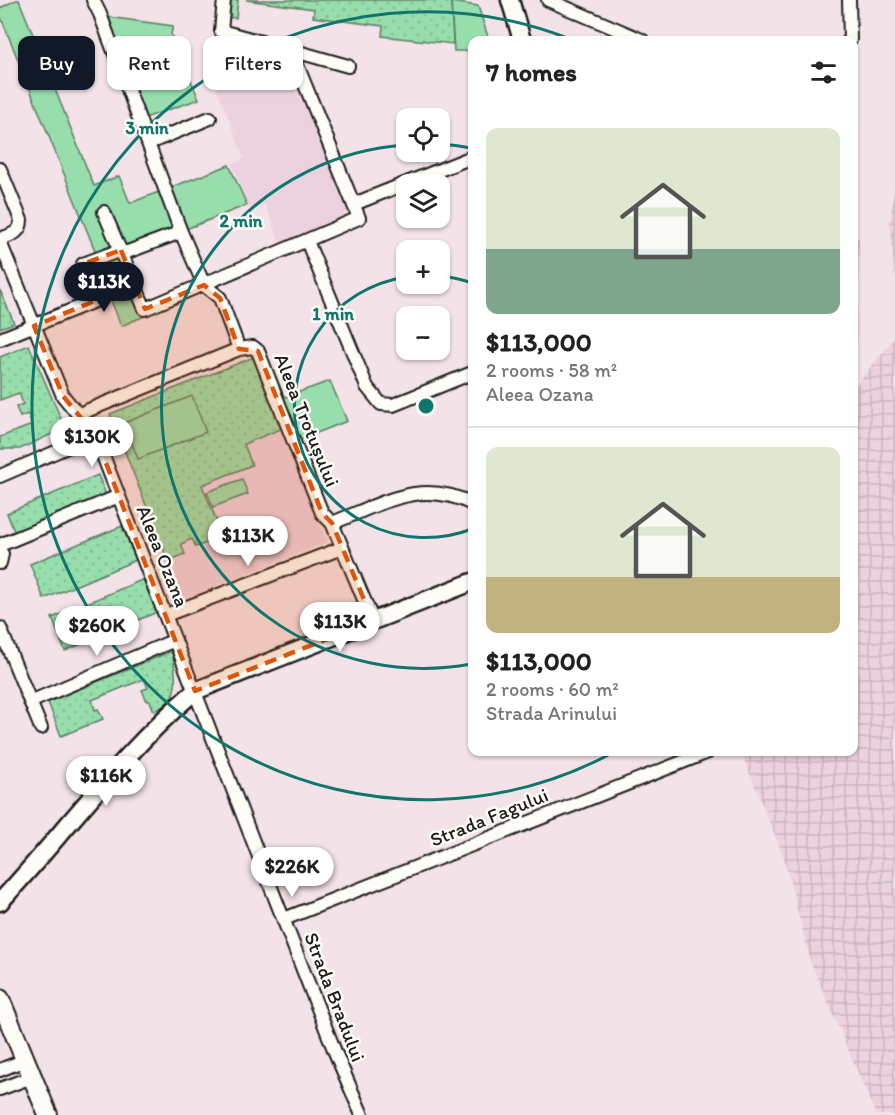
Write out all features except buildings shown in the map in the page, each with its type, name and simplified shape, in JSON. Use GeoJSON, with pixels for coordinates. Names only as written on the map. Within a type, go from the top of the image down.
{"type":"FeatureCollection","features":[{"type":"Feature","properties":{"kind":"main road"},"geometry":{"type":"LineString","coordinates":[[0,999],[48,1115]]}},
{"type":"Feature","properties":{"kind":"street"},"geometry":{"type":"LineString","coordinates":[[79,414],[239,349],[219,298],[204,285],[181,232],[93,0]]}},
{"type":"Feature","properties":{"kind":"street"},"geometry":{"type":"LineString","coordinates":[[224,0],[221,31],[239,36]]}},
{"type":"Feature","properties":{"kind":"street"},"geometry":{"type":"LineString","coordinates":[[510,0],[521,36]]}},
{"type":"Feature","properties":{"kind":"street"},"geometry":{"type":"LineString","coordinates":[[548,0],[633,36]]}},
{"type":"Feature","properties":{"kind":"street"},"geometry":{"type":"LineString","coordinates":[[849,0],[850,36]]}},
{"type":"Feature","properties":{"kind":"street"},"geometry":{"type":"LineString","coordinates":[[303,53],[348,66]]}},
{"type":"Feature","properties":{"kind":"street"},"geometry":{"type":"LineString","coordinates":[[104,212],[145,309],[359,218],[303,79]]}},
{"type":"Feature","properties":{"kind":"street"},"geometry":{"type":"LineString","coordinates":[[149,143],[210,118]]}},
{"type":"Feature","properties":{"kind":"street"},"geometry":{"type":"LineString","coordinates":[[354,204],[468,159]]}},
{"type":"Feature","properties":{"kind":"street"},"geometry":{"type":"LineString","coordinates":[[0,169],[21,220],[18,231],[0,241]]}},
{"type":"Feature","properties":{"kind":"street"},"geometry":{"type":"LineString","coordinates":[[0,339],[97,300],[83,264],[181,232]]}},
{"type":"Feature","properties":{"kind":"street"},"geometry":{"type":"LineString","coordinates":[[307,240],[367,387],[381,404],[393,405],[468,375]]}},
{"type":"Feature","properties":{"kind":"street","name":"Aleea Ozana"},"geometry":{"type":"LineString","coordinates":[[0,241],[63,396],[95,435],[195,691]]}},
{"type":"Feature","properties":{"kind":"street","name":"Aleea Trotușului"},"geometry":{"type":"LineString","coordinates":[[239,349],[253,346],[258,351],[322,513],[332,523],[373,621]]}},
{"type":"Feature","properties":{"kind":"street"},"geometry":{"type":"LineString","coordinates":[[0,476],[95,435]]}},
{"type":"Feature","properties":{"kind":"street"},"geometry":{"type":"LineString","coordinates":[[332,523],[411,493],[432,492],[455,496],[468,502]]}},
{"type":"Feature","properties":{"kind":"street"},"geometry":{"type":"LineString","coordinates":[[0,545],[118,496]]}},
{"type":"Feature","properties":{"kind":"street"},"geometry":{"type":"LineString","coordinates":[[166,615],[342,548]]}},
{"type":"Feature","properties":{"kind":"street"},"geometry":{"type":"LineString","coordinates":[[0,551],[0,563]]}},
{"type":"Feature","properties":{"kind":"street"},"geometry":{"type":"LineString","coordinates":[[0,902],[160,723],[195,691],[468,584]]}},
{"type":"Feature","properties":{"kind":"street"},"geometry":{"type":"LineString","coordinates":[[0,628],[41,728]]}},
{"type":"Feature","properties":{"kind":"street"},"geometry":{"type":"LineString","coordinates":[[30,702],[175,640]]}},
{"type":"Feature","properties":{"kind":"street","name":"Strada Bradului"},"geometry":{"type":"LineString","coordinates":[[195,691],[335,1052],[363,1115]]}},
{"type":"Feature","properties":{"kind":"street","name":"Strada Fagului"},"geometry":{"type":"LineString","coordinates":[[284,919],[698,756]]}},
{"type":"Feature","properties":{"kind":"street"},"geometry":{"type":"LineString","coordinates":[[0,1070],[25,1060]]}},
{"type":"Feature","properties":{"kind":"street"},"geometry":{"type":"LineString","coordinates":[[0,1089],[32,1077]]}},
{"type":"Feature","properties":{"kind":"highlighted area"},"geometry":{"type":"Polygon","coordinates":[[[121,250],[145,309],[204,285],[220,298],[239,349],[258,351],[322,513],[332,523],[373,621],[195,691],[95,435],[63,396],[34,326],[97,300],[83,264],[121,250]]]}},
{"type":"Feature","properties":{"kind":"shaded area"},"geometry":{"type":"Polygon","coordinates":[[[303,86],[354,217],[281,245],[265,204],[250,210],[232,164],[244,158],[217,90],[303,90],[303,86]]]}},
{"type":"Feature","properties":{"kind":"shaded area"},"geometry":{"type":"Polygon","coordinates":[[[895,182],[895,281],[890,223],[895,182]]]}},
{"type":"Feature","properties":{"kind":"shaded area"},"geometry":{"type":"Polygon","coordinates":[[[895,337],[895,1115],[876,1115],[811,963],[784,858],[743,756],[858,756],[858,383],[895,337]]]}},
{"type":"Feature","properties":{"kind":"shaded area"},"geometry":{"type":"Polygon","coordinates":[[[254,357],[327,542],[183,599],[110,414],[254,357]]]}},
{"type":"Feature","properties":{"kind":"green space"},"geometry":{"type":"Polygon","coordinates":[[[19,0],[34,36],[18,36],[18,60],[0,15],[0,8],[19,0]]]}},
{"type":"Feature","properties":{"kind":"green space"},"geometry":{"type":"Polygon","coordinates":[[[224,0],[238,0],[236,18],[222,17],[224,0]]]}},
{"type":"Feature","properties":{"kind":"green space"},"geometry":{"type":"Polygon","coordinates":[[[246,0],[451,0],[453,44],[382,36],[383,26],[313,17],[314,9],[246,0]]]}},
{"type":"Feature","properties":{"kind":"green space"},"geometry":{"type":"Polygon","coordinates":[[[451,2],[478,6],[488,36],[468,36],[468,51],[454,51],[451,2]]]}},
{"type":"Feature","properties":{"kind":"green space"},"geometry":{"type":"Polygon","coordinates":[[[104,18],[173,26],[172,36],[111,36],[104,18]]]}},
{"type":"Feature","properties":{"kind":"green space"},"geometry":{"type":"Polygon","coordinates":[[[191,80],[199,99],[142,119],[131,90],[191,90],[191,80]]]}},
{"type":"Feature","properties":{"kind":"green space"},"geometry":{"type":"Polygon","coordinates":[[[30,90],[55,90],[94,186],[119,176],[130,203],[229,165],[247,205],[122,254],[147,315],[121,326],[109,295],[97,300],[83,264],[98,258],[30,90]]]}},
{"type":"Feature","properties":{"kind":"green space"},"geometry":{"type":"Polygon","coordinates":[[[0,290],[14,323],[0,328],[0,290]]]}},
{"type":"Feature","properties":{"kind":"green space"},"geometry":{"type":"Polygon","coordinates":[[[29,345],[65,428],[20,449],[0,449],[0,437],[32,425],[28,414],[20,417],[16,407],[23,404],[19,393],[0,400],[0,357],[29,345]]]}},
{"type":"Feature","properties":{"kind":"green space"},"geometry":{"type":"Polygon","coordinates":[[[254,357],[283,428],[244,444],[252,465],[202,485],[226,544],[217,548],[214,540],[196,547],[192,539],[181,544],[185,554],[168,561],[110,414],[254,357]]]}},
{"type":"Feature","properties":{"kind":"green space"},"geometry":{"type":"Polygon","coordinates":[[[330,381],[347,421],[294,442],[277,400],[330,381]]]}},
{"type":"Feature","properties":{"kind":"green space"},"geometry":{"type":"Polygon","coordinates":[[[192,396],[206,432],[138,459],[124,423],[192,396]]]}},
{"type":"Feature","properties":{"kind":"green space"},"geometry":{"type":"Polygon","coordinates":[[[98,475],[108,500],[17,539],[7,513],[98,475]]]}},
{"type":"Feature","properties":{"kind":"green space"},"geometry":{"type":"Polygon","coordinates":[[[242,479],[248,494],[213,507],[207,492],[242,479]]]}},
{"type":"Feature","properties":{"kind":"green space"},"geometry":{"type":"Polygon","coordinates":[[[122,526],[136,560],[44,599],[30,564],[122,526]]]}},
{"type":"Feature","properties":{"kind":"green space"},"geometry":{"type":"Polygon","coordinates":[[[144,579],[157,612],[65,651],[52,618],[144,579]]]}},
{"type":"Feature","properties":{"kind":"green space"},"geometry":{"type":"Polygon","coordinates":[[[172,651],[175,686],[173,694],[163,706],[154,711],[142,690],[148,688],[144,679],[92,700],[95,710],[98,709],[103,719],[61,736],[48,702],[172,651]]]}}]}
